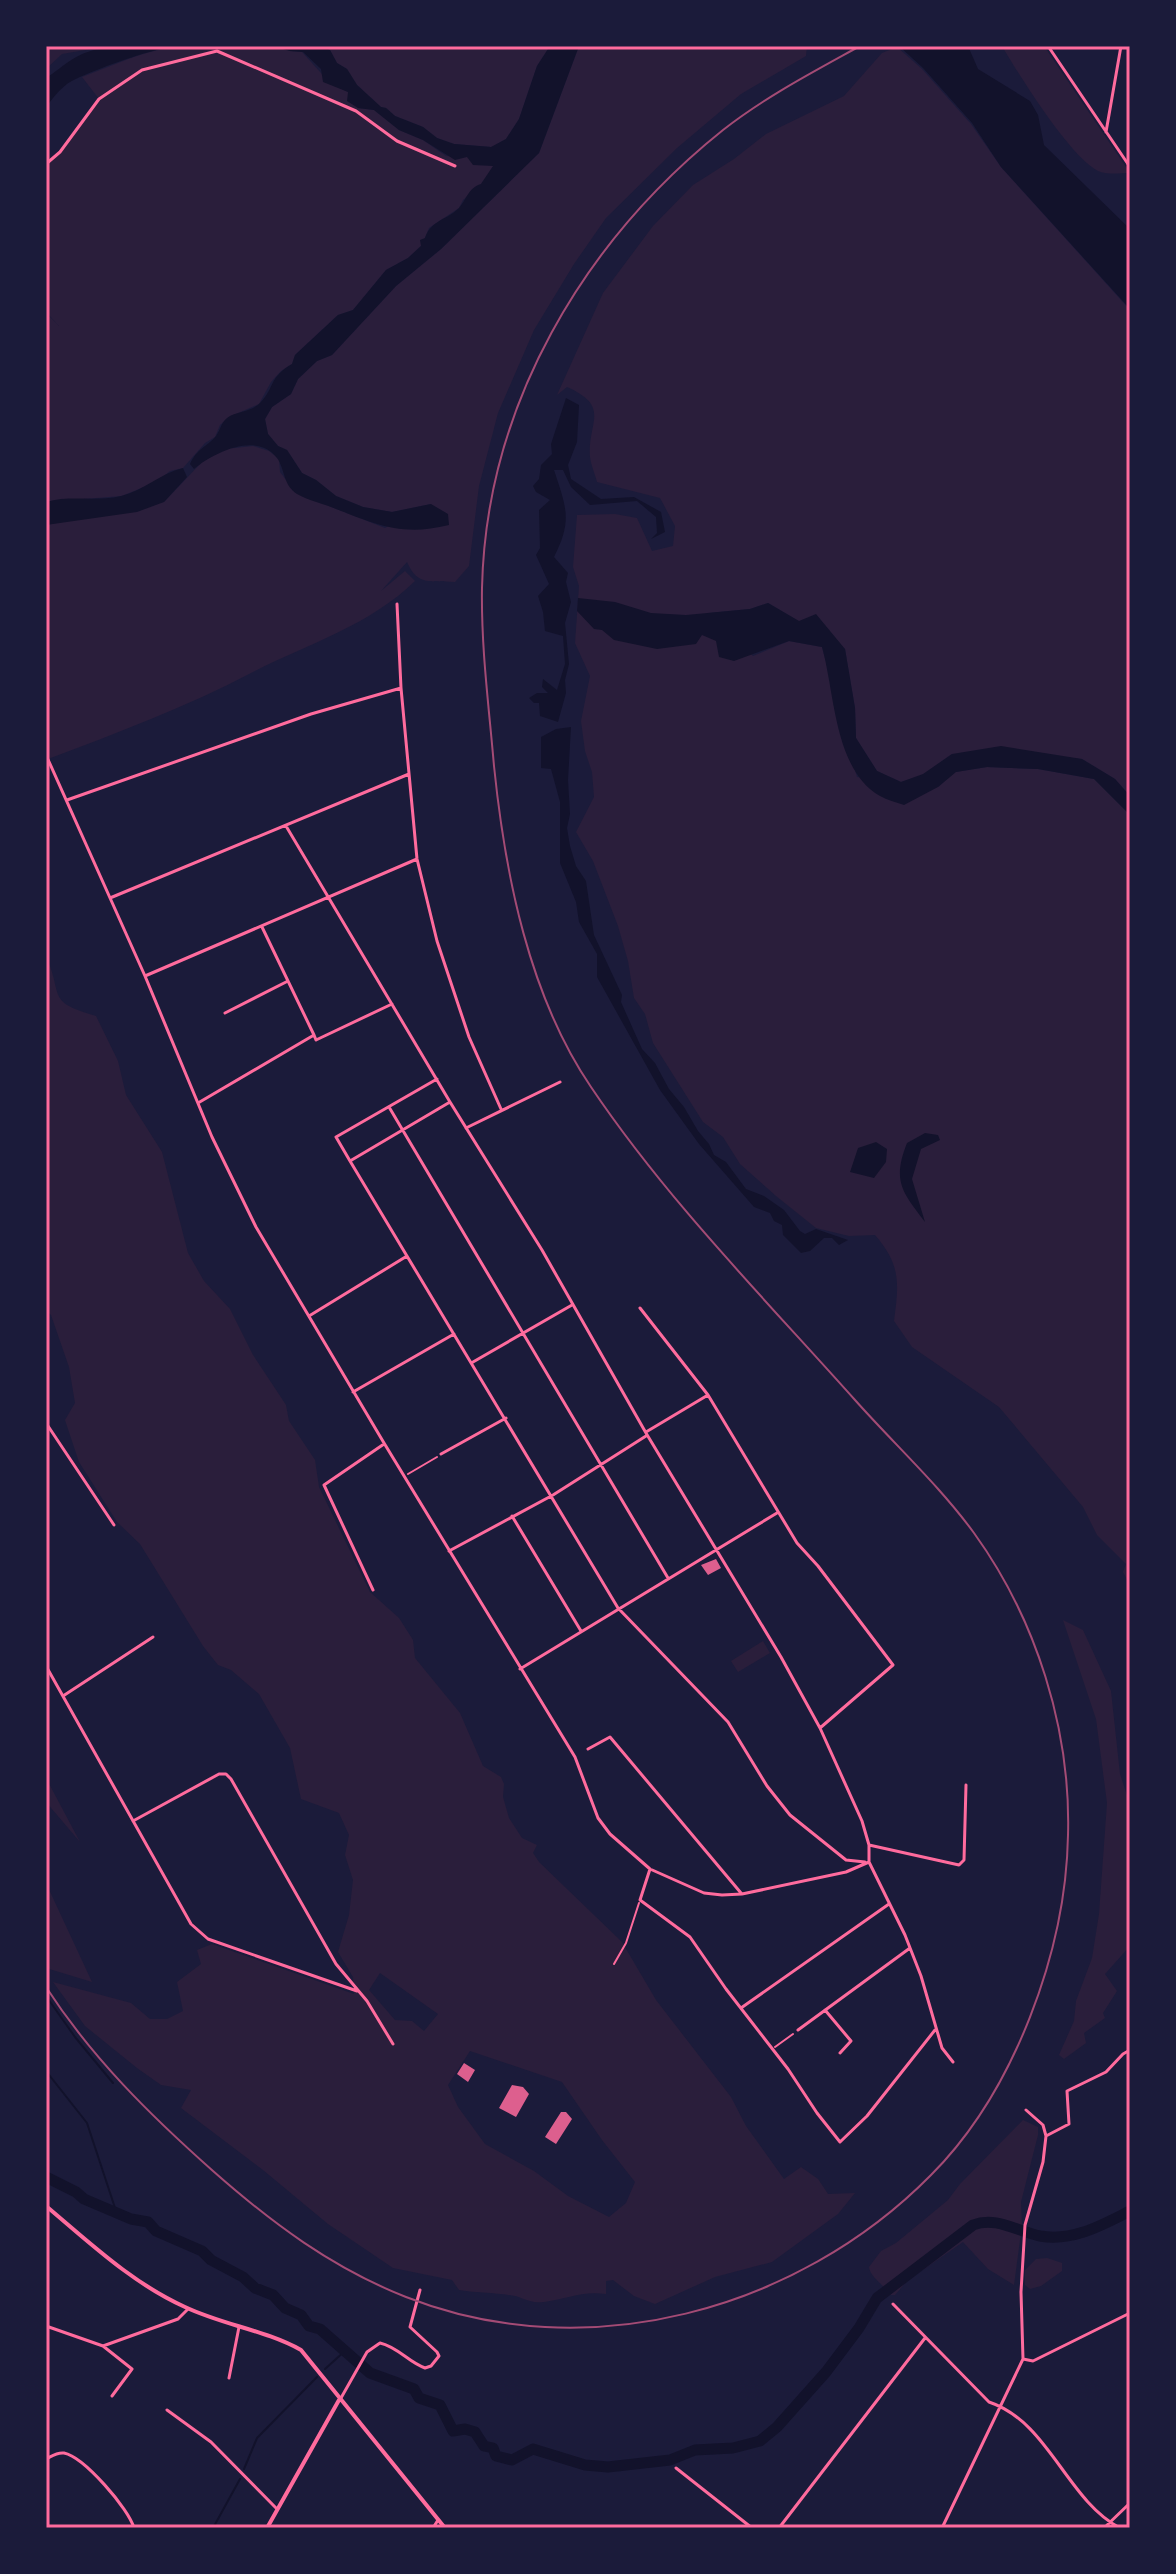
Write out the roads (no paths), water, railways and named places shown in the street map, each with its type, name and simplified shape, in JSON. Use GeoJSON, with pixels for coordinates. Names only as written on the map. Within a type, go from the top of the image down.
{"type":"FeatureCollection","features":[{"type":"Feature","properties":{"kind":"street"},"geometry":{"type":"LineString","coordinates":[[1048,46],[1130,167]]}},
{"type":"Feature","properties":{"kind":"street"},"geometry":{"type":"LineString","coordinates":[[1106,132],[1121,46]]}},
{"type":"Feature","properties":{"kind":"street"},"geometry":{"type":"LineString","coordinates":[[46,164],[60,152],[99,99],[131,77],[142,70],[217,51],[356,111],[397,141],[455,166]]}},
{"type":"Feature","properties":{"kind":"street"},"geometry":{"type":"LineString","coordinates":[[397,604],[401,688],[417,859],[437,941],[469,1037],[501,1109]]}},
{"type":"Feature","properties":{"kind":"street"},"geometry":{"type":"LineString","coordinates":[[67,800],[311,714],[401,688]]}},
{"type":"Feature","properties":{"kind":"street"},"geometry":{"type":"LineString","coordinates":[[46,755],[198,1103],[256,1227],[575,1757],[598,1818],[610,1834],[650,1869],[704,1893],[742,1894],[846,1872],[869,1862]]}},
{"type":"Feature","properties":{"kind":"street"},"geometry":{"type":"LineString","coordinates":[[110,898],[409,774]]}},
{"type":"Feature","properties":{"kind":"street"},"geometry":{"type":"LineString","coordinates":[[286,826],[542,1250],[820,1728],[862,1821],[869,1845],[869,1862],[910,1948],[942,2048],[953,2062]]}},
{"type":"Feature","properties":{"kind":"street"},"geometry":{"type":"LineString","coordinates":[[145,976],[417,859]]}},
{"type":"Feature","properties":{"kind":"street"},"geometry":{"type":"LineString","coordinates":[[262,927],[316,1040],[392,1004]]}},
{"type":"Feature","properties":{"kind":"street"},"geometry":{"type":"LineString","coordinates":[[225,1013],[288,981]]}},
{"type":"Feature","properties":{"kind":"street"},"geometry":{"type":"LineString","coordinates":[[198,1103],[314,1035]]}},
{"type":"Feature","properties":{"kind":"street"},"geometry":{"type":"LineString","coordinates":[[437,1079],[336,1137],[618,1608],[728,1722],[767,1786],[790,1815],[846,1860],[869,1862]]}},
{"type":"Feature","properties":{"kind":"street"},"geometry":{"type":"LineString","coordinates":[[466,1128],[560,1082]]}},
{"type":"Feature","properties":{"kind":"street"},"geometry":{"type":"LineString","coordinates":[[350,1161],[450,1102]]}},
{"type":"Feature","properties":{"kind":"street"},"geometry":{"type":"LineString","coordinates":[[389,1107],[668,1578]]}},
{"type":"Feature","properties":{"kind":"street"},"geometry":{"type":"LineString","coordinates":[[309,1316],[407,1256]]}},
{"type":"Feature","properties":{"kind":"street"},"geometry":{"type":"LineString","coordinates":[[473,1362],[572,1305]]}},
{"type":"Feature","properties":{"kind":"street"},"geometry":{"type":"LineString","coordinates":[[640,1308],[708,1395],[797,1543],[893,1665],[820,1728]]}},
{"type":"Feature","properties":{"kind":"street"},"geometry":{"type":"LineString","coordinates":[[353,1392],[455,1333]]}},
{"type":"Feature","properties":{"kind":"street"},"geometry":{"type":"LineString","coordinates":[[449,1551],[553,1495],[708,1395]]}},
{"type":"Feature","properties":{"kind":"street"},"geometry":{"type":"LineString","coordinates":[[441,1454],[506,1418]]}},
{"type":"Feature","properties":{"kind":"street"},"geometry":{"type":"LineString","coordinates":[[46,1423],[48,1431],[114,1525]]}},
{"type":"Feature","properties":{"kind":"street"},"geometry":{"type":"LineString","coordinates":[[373,1590],[324,1485],[384,1443]]}},
{"type":"Feature","properties":{"kind":"street"},"geometry":{"type":"LineString","coordinates":[[520,1669],[778,1512]]}},
{"type":"Feature","properties":{"kind":"street"},"geometry":{"type":"LineString","coordinates":[[512,1516],[581,1631]]}},
{"type":"Feature","properties":{"kind":"street"},"geometry":{"type":"LineString","coordinates":[[63,1696],[153,1637]]}},
{"type":"Feature","properties":{"kind":"street"},"geometry":{"type":"LineString","coordinates":[[46,1666],[191,1924],[199,1933],[208,1939],[357,1991]]}},
{"type":"Feature","properties":{"kind":"street"},"geometry":{"type":"LineString","coordinates":[[588,1749],[610,1737],[742,1894]]}},
{"type":"Feature","properties":{"kind":"street"},"geometry":{"type":"LineString","coordinates":[[133,1821],[219,1774],[226,1774],[336,1964],[367,2001],[393,2044]]}},
{"type":"Feature","properties":{"kind":"street"},"geometry":{"type":"LineString","coordinates":[[869,1845],[959,1865],[964,1860],[966,1785]]}},
{"type":"Feature","properties":{"kind":"street"},"geometry":{"type":"LineString","coordinates":[[650,1869],[640,1900],[690,1937],[840,2142],[867,2116],[936,2029]]}},
{"type":"Feature","properties":{"kind":"street"},"geometry":{"type":"LineString","coordinates":[[741,2008],[889,1904]]}},
{"type":"Feature","properties":{"kind":"street"},"geometry":{"type":"LineString","coordinates":[[798,2030],[910,1948]]}},
{"type":"Feature","properties":{"kind":"street"},"geometry":{"type":"LineString","coordinates":[[825,2010],[851,2041],[840,2053]]}},
{"type":"Feature","properties":{"kind":"street"},"geometry":{"type":"LineString","coordinates":[[1046,2136],[1069,2124],[1067,2091],[1106,2072],[1130,2050]]}},
{"type":"Feature","properties":{"kind":"street"},"geometry":{"type":"LineString","coordinates":[[942,2528],[1023,2359],[1021,2292],[1025,2225],[1043,2162],[1046,2136],[1043,2125],[1026,2110]]}},
{"type":"Feature","properties":{"kind":"street"},"geometry":{"type":"LineString","coordinates":[[46,2206],[148,2289],[188,2309],[280,2339],[301,2350],[445,2528]]}},
{"type":"Feature","properties":{"kind":"street"},"geometry":{"type":"LineString","coordinates":[[267,2528],[365,2355],[380,2343],[393,2346],[418,2366],[425,2368],[435,2362],[437,2352],[410,2327],[420,2290]]}},
{"type":"Feature","properties":{"kind":"street"},"geometry":{"type":"LineString","coordinates":[[893,2304],[989,2402],[1009,2411],[1036,2436],[1063,2472],[1108,2522],[1120,2528]]}},
{"type":"Feature","properties":{"kind":"street"},"geometry":{"type":"LineString","coordinates":[[103,2346],[178,2319],[188,2309]]}},
{"type":"Feature","properties":{"kind":"street"},"geometry":{"type":"LineString","coordinates":[[1023,2359],[1033,2361],[1130,2313]]}},
{"type":"Feature","properties":{"kind":"street"},"geometry":{"type":"LineString","coordinates":[[46,2326],[103,2346],[132,2369],[112,2396]]}},
{"type":"Feature","properties":{"kind":"street"},"geometry":{"type":"LineString","coordinates":[[229,2378],[240,2326]]}},
{"type":"Feature","properties":{"kind":"street"},"geometry":{"type":"LineString","coordinates":[[779,2528],[925,2338]]}},
{"type":"Feature","properties":{"kind":"street"},"geometry":{"type":"LineString","coordinates":[[167,2410],[211,2442],[277,2509]]}},
{"type":"Feature","properties":{"kind":"street"},"geometry":{"type":"LineString","coordinates":[[46,2459],[59,2453],[67,2454],[89,2469],[122,2506],[134,2528]]}},
{"type":"Feature","properties":{"kind":"street"},"geometry":{"type":"LineString","coordinates":[[676,2468],[752,2528]]}},
{"type":"Feature","properties":{"kind":"street"},"geometry":{"type":"LineString","coordinates":[[1104,2528],[1130,2503]]}},
{"type":"Feature","properties":{"kind":"street"},"geometry":{"type":"LineString","coordinates":[[433,2528],[438,2520]]}},
{"type":"Feature","properties":{"kind":"waterway"},"geometry":{"type":"LineString","coordinates":[[46,1996],[113,2083]]}},
{"type":"Feature","properties":{"kind":"waterway"},"geometry":{"type":"LineString","coordinates":[[46,2071],[87,2123],[117,2214]]}},
{"type":"Feature","properties":{"kind":"waterway"},"geometry":{"type":"LineString","coordinates":[[46,2177],[84,2199],[131,2219],[148,2222],[156,2231],[202,2251],[255,2288],[273,2295],[285,2308],[301,2315],[309,2326],[320,2329],[370,2373],[414,2389],[419,2398],[440,2405],[453,2431],[465,2429],[475,2432],[484,2446],[493,2448],[496,2456],[512,2460],[533,2449],[585,2465],[608,2467],[670,2460],[695,2450],[733,2448],[760,2441],[777,2427],[826,2372],[877,2298],[973,2225],[998,2223],[1040,2236],[1064,2237],[1087,2231],[1130,2211]]}},
{"type":"Feature","properties":{"kind":"waterway"},"geometry":{"type":"LineString","coordinates":[[325,2369],[346,2350]]}},
{"type":"Feature","properties":{"kind":"waterway"},"geometry":{"type":"LineString","coordinates":[[244,2469],[257,2438],[317,2377]]}},
{"type":"Feature","properties":{"kind":"waterway"},"geometry":{"type":"LineString","coordinates":[[213,2528],[240,2479]]}},
{"type":"Feature","properties":{"kind":"railway"},"geometry":{"type":"LineString","coordinates":[[46,1987],[102,2062],[145,2107],[235,2190],[304,2243],[353,2272],[406,2297],[475,2318],[545,2327],[616,2325],[686,2314],[753,2292],[818,2261],[877,2222],[931,2175],[961,2141],[1010,2062],[1030,2017],[1046,1972],[1057,1925],[1065,1880],[1068,1835],[1063,1755],[1056,1716],[1032,1638],[996,1566],[960,1515],[684,1209],[620,1129],[569,1052],[536,974],[513,891],[499,807],[486,677],[482,588],[488,521],[502,455],[523,393],[552,333],[586,276],[627,223],[673,174],[723,130],[756,107],[860,46]]}}]}
